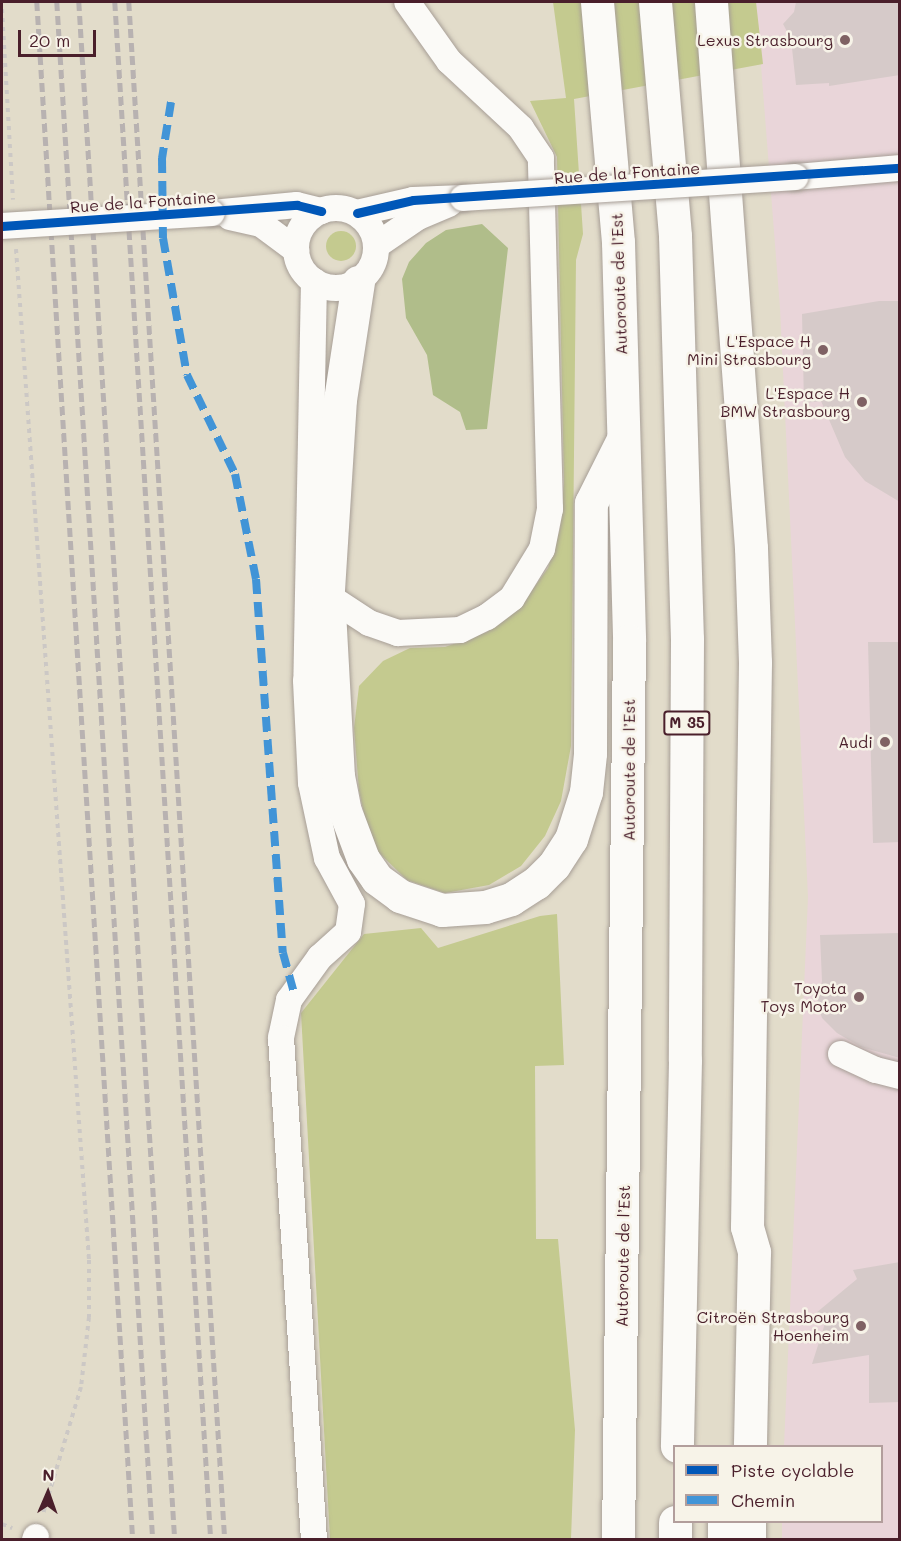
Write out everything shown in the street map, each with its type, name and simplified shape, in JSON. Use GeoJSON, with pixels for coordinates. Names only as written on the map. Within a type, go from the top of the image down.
{"type":"FeatureCollection","features":[{"type":"Feature","properties":{"kind":"highway","name":"Autoroute de l’Est"},"geometry":{"type":"LineString","coordinates":[[597,2],[618,242],[624,437],[628,839],[618,1539]]}},
{"type":"Feature","properties":{"kind":"highway","name":"M 35"},"geometry":{"type":"LineString","coordinates":[[654,2],[675,236],[687,627],[685,1048],[676,1445]]}},
{"type":"Feature","properties":{"kind":"highway"},"geometry":{"type":"LineString","coordinates":[[711,2],[751,548],[754,651],[747,1227],[740,1251],[728,1445]]}},
{"type":"Feature","properties":{"kind":"highway"},"geometry":{"type":"LineString","coordinates":[[715,62],[719,2]]}},
{"type":"Feature","properties":{"kind":"highway"},"geometry":{"type":"LineString","coordinates":[[358,282],[340,399],[320,589],[338,776],[345,811],[363,860],[377,879],[400,896],[442,910],[485,907],[511,898],[554,865],[571,839],[581,811],[590,753],[591,502],[624,437]]}},
{"type":"Feature","properties":{"kind":"highway"},"geometry":{"type":"LineString","coordinates":[[747,1227],[754,1252],[750,1445]]}},
{"type":"Feature","properties":{"kind":"highway"},"geometry":{"type":"LineString","coordinates":[[675,1523],[675,1539]]}},
{"type":"Feature","properties":{"kind":"highway"},"geometry":{"type":"LineString","coordinates":[[724,1523],[724,1539]]}},
{"type":"Feature","properties":{"kind":"highway"},"geometry":{"type":"LineString","coordinates":[[749,1523],[749,1539]]}},
{"type":"Feature","properties":{"kind":"street"},"geometry":{"type":"LineString","coordinates":[[320,589],[369,623],[398,633],[460,630],[487,617],[512,597],[542,549],[550,509],[541,158],[521,128],[449,61],[407,2]]}},
{"type":"Feature","properties":{"kind":"street","name":"Rue de la Fontaine"},"geometry":{"type":"LineString","coordinates":[[10,225],[212,213],[297,205],[321,211],[333,208],[357,213],[413,200],[795,177],[900,168]]}},
{"type":"Feature","properties":{"kind":"street","name":"Rue de la Fontaine"},"geometry":{"type":"LineString","coordinates":[[376,245],[418,217],[463,198]]}},
{"type":"Feature","properties":{"kind":"street"},"geometry":{"type":"LineString","coordinates":[[296,250],[302,227],[321,211]]}},
{"type":"Feature","properties":{"kind":"street","name":"Rue de la Fontaine"},"geometry":{"type":"LineString","coordinates":[[212,213],[261,224],[296,250],[305,273],[314,281]]}},
{"type":"Feature","properties":{"kind":"street"},"geometry":{"type":"LineString","coordinates":[[314,1539],[281,1038],[289,1000],[320,957],[348,932],[352,904],[327,858],[311,783],[306,681],[320,589],[314,281],[336,288],[358,282],[372,266],[376,245],[367,221],[357,213]]}},
{"type":"Feature","properties":{"kind":"street"},"geometry":{"type":"LineString","coordinates":[[841,1054],[876,1070],[900,1076]]}},
{"type":"Feature","properties":{"kind":"path"},"geometry":{"type":"LineString","coordinates":[[2,9],[10,225],[89,1260],[88,1317],[81,1387],[36,1538],[2,1524]]}},
{"type":"Feature","properties":{"kind":"shaded area"},"geometry":{"type":"Polygon","coordinates":[[[756,2],[899,2],[899,1539],[782,1539],[782,1523],[883,1523],[883,1445],[784,1445],[808,897],[780,308],[756,2]]]}},
{"type":"Feature","properties":{"kind":"green space"},"geometry":{"type":"Polygon","coordinates":[[[553,2],[756,2],[763,64],[574,99],[583,234],[576,260],[571,746],[561,801],[545,836],[521,866],[489,885],[445,893],[407,880],[371,845],[359,791],[354,728],[359,686],[383,661],[410,648],[445,647],[487,632],[525,600],[548,568],[560,529],[564,482],[557,157],[530,101],[566,98],[553,2]]]}},
{"type":"Feature","properties":{"kind":"green space"},"geometry":{"type":"Polygon","coordinates":[[[482,224],[508,248],[487,429],[466,430],[460,412],[433,395],[427,355],[406,318],[402,279],[409,262],[426,243],[446,230],[482,224]]]}},
{"type":"Feature","properties":{"kind":"green space"},"geometry":{"type":"Polygon","coordinates":[[[341,231],[347,232],[355,240],[355,252],[347,260],[341,261],[335,260],[327,252],[326,246],[327,240],[335,232],[341,231]]]}},
{"type":"Feature","properties":{"kind":"green space"},"geometry":{"type":"Polygon","coordinates":[[[557,914],[564,1065],[535,1066],[536,1239],[558,1239],[575,1430],[571,1539],[330,1539],[301,1013],[364,934],[421,928],[438,948],[540,916],[557,914]]]}},
{"type":"Feature","properties":{"kind":"building","name":"Lexus Strasbourg"},"geometry":{"type":"Polygon","coordinates":[[[796,2],[900,2],[900,75],[829,86],[829,83],[796,85],[791,39],[783,24],[794,12],[796,2]]]}},
{"type":"Feature","properties":{"kind":"building","name":"L'Espace H BMW Strasbourg"},"geometry":{"type":"Polygon","coordinates":[[[879,301],[900,301],[900,502],[865,481],[845,457],[821,401],[804,403],[802,314],[879,301]]]}},
{"type":"Feature","properties":{"kind":"building","name":"Audi"},"geometry":{"type":"Polygon","coordinates":[[[868,642],[900,642],[900,842],[873,843],[868,642]]]}},
{"type":"Feature","properties":{"kind":"building","name":"Toyota Toys Motor"},"geometry":{"type":"Polygon","coordinates":[[[900,933],[900,1058],[861,1047],[837,1033],[822,1018],[817,1004],[822,981],[820,935],[900,933]]]}},
{"type":"Feature","properties":{"kind":"building","name":"Citroën Strasbourg Hoenheim"},"geometry":{"type":"Polygon","coordinates":[[[900,1262],[900,1402],[869,1403],[869,1355],[812,1364],[828,1314],[816,1313],[857,1279],[853,1270],[900,1262]]]}},
{"type":"Feature","properties":{"kind":"railway"},"geometry":{"type":"LineString","coordinates":[[37,2],[133,1540]]}},
{"type":"Feature","properties":{"kind":"railway"},"geometry":{"type":"LineString","coordinates":[[57,2],[153,1540]]}},
{"type":"Feature","properties":{"kind":"railway"},"geometry":{"type":"LineString","coordinates":[[79,2],[175,1540]]}},
{"type":"Feature","properties":{"kind":"railway"},"geometry":{"type":"LineString","coordinates":[[115,2],[211,1540]]}},
{"type":"Feature","properties":{"kind":"railway"},"geometry":{"type":"LineString","coordinates":[[129,2],[225,1540]]}},
{"type":"Feature","properties":{"kind":"marked path"},"geometry":{"type":"LineString","coordinates":[[171,102],[162,158],[163,238],[187,375],[235,474],[256,579],[283,953],[294,993]]}},
{"type":"Feature","properties":{"kind":"cycle path"},"geometry":{"type":"LineString","coordinates":[[357,213],[413,200],[900,168]]}},
{"type":"Feature","properties":{"kind":"cycle path"},"geometry":{"type":"LineString","coordinates":[[2,226],[297,205],[321,211]]}},
{"type":"Feature","properties":{"kind":"place","name":"Lexus Strasbourg"},"geometry":{"type":"Point","coordinates":[845,40]}},
{"type":"Feature","properties":{"kind":"place","name":"L'Espace H Mini Strasbourg"},"geometry":{"type":"Point","coordinates":[823,350]}},
{"type":"Feature","properties":{"kind":"place","name":"L'Espace H BMW Strasbourg"},"geometry":{"type":"Point","coordinates":[862,402]}},
{"type":"Feature","properties":{"kind":"place","name":"Audi"},"geometry":{"type":"Point","coordinates":[885,742]}},
{"type":"Feature","properties":{"kind":"place","name":"Toyota Toys Motor"},"geometry":{"type":"Point","coordinates":[859,997]}},
{"type":"Feature","properties":{"kind":"place","name":"Citroën Strasbourg Hoenheim"},"geometry":{"type":"Point","coordinates":[861,1326]}}]}
